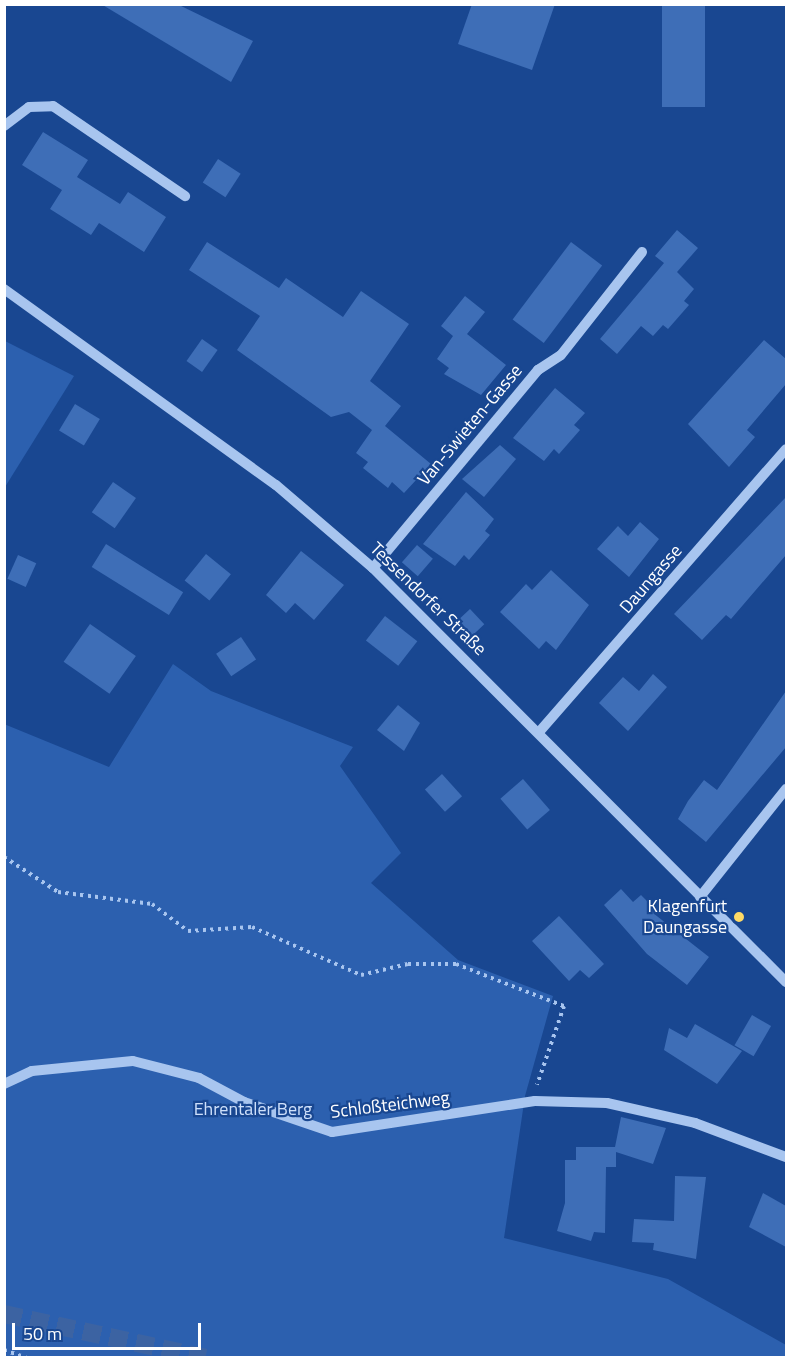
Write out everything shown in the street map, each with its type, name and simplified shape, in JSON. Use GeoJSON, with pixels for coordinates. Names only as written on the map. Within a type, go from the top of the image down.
{"type":"FeatureCollection","features":[{"type":"Feature","properties":{"kind":"street"},"geometry":{"type":"LineString","coordinates":[[4,126],[29,107],[53,106],[185,196]]}},
{"type":"Feature","properties":{"kind":"street","name":"Van-Swieten-Gasse"},"geometry":{"type":"LineString","coordinates":[[373,568],[538,370],[561,356],[642,252]]}},
{"type":"Feature","properties":{"kind":"street","name":"Tessendorfer Straße"},"geometry":{"type":"LineString","coordinates":[[4,289],[276,485],[373,568],[540,731],[700,897],[786,982]]}},
{"type":"Feature","properties":{"kind":"street","name":"Daungasse"},"geometry":{"type":"LineString","coordinates":[[540,731],[786,449]]}},
{"type":"Feature","properties":{"kind":"street"},"geometry":{"type":"LineString","coordinates":[[700,897],[786,789]]}},
{"type":"Feature","properties":{"kind":"street","name":"Schloßteichweg"},"geometry":{"type":"LineString","coordinates":[[4,1084],[32,1071],[133,1061],[199,1078],[244,1102],[332,1132],[535,1101],[629,1108],[695,1123],[786,1157]]}},
{"type":"Feature","properties":{"kind":"path"},"geometry":{"type":"LineString","coordinates":[[4,857],[58,892],[152,904],[188,931],[252,927],[362,975],[408,964],[456,964],[564,1006],[535,1101]]}},
{"type":"Feature","properties":{"kind":"path"},"geometry":{"type":"LineString","coordinates":[[4,1350],[27,1358]]}},
{"type":"Feature","properties":{"kind":"green space"},"geometry":{"type":"Polygon","coordinates":[[[5,341],[74,376],[5,487],[5,341]]]}},
{"type":"Feature","properties":{"kind":"green space","name":"Ehrentaler Berg"},"geometry":{"type":"Polygon","coordinates":[[[173,664],[211,691],[353,747],[340,766],[401,853],[371,883],[458,960],[553,996],[525,1096],[504,1238],[668,1279],[786,1345],[786,1357],[5,1357],[4,724],[109,767],[173,664]]]}},
{"type":"Feature","properties":{"kind":"building"},"geometry":{"type":"Polygon","coordinates":[[[101,4],[177,4],[253,41],[231,82],[101,4]]]}},
{"type":"Feature","properties":{"kind":"building"},"geometry":{"type":"Polygon","coordinates":[[[472,4],[555,4],[532,70],[458,44],[472,4]]]}},
{"type":"Feature","properties":{"kind":"building"},"geometry":{"type":"Polygon","coordinates":[[[662,4],[705,4],[705,107],[662,107],[662,4]]]}},
{"type":"Feature","properties":{"kind":"building"},"geometry":{"type":"Polygon","coordinates":[[[43,132],[88,160],[77,177],[120,204],[128,192],[166,217],[144,252],[99,223],[91,235],[50,209],[62,190],[22,165],[43,132]]]}},
{"type":"Feature","properties":{"kind":"building"},"geometry":{"type":"Polygon","coordinates":[[[218,159],[241,174],[225,197],[203,182],[218,159]]]}},
{"type":"Feature","properties":{"kind":"building"},"geometry":{"type":"Polygon","coordinates":[[[677,230],[698,248],[677,272],[694,289],[684,301],[689,305],[668,329],[663,325],[653,336],[641,326],[617,354],[600,339],[664,263],[655,256],[677,230]]]}},
{"type":"Feature","properties":{"kind":"building"},"geometry":{"type":"Polygon","coordinates":[[[207,242],[279,288],[286,278],[343,317],[361,291],[409,324],[370,381],[401,406],[385,426],[431,464],[404,493],[392,482],[388,488],[363,468],[368,462],[356,453],[372,430],[349,412],[331,417],[237,350],[260,316],[189,270],[207,242]]]}},
{"type":"Feature","properties":{"kind":"building"},"geometry":{"type":"Polygon","coordinates":[[[571,242],[602,265],[544,343],[513,319],[571,242]]]}},
{"type":"Feature","properties":{"kind":"building"},"geometry":{"type":"Polygon","coordinates":[[[465,296],[485,312],[467,334],[506,365],[481,395],[444,374],[449,368],[437,359],[453,336],[441,326],[465,296]]]}},
{"type":"Feature","properties":{"kind":"building"},"geometry":{"type":"Polygon","coordinates":[[[202,339],[218,350],[202,372],[187,361],[202,339]]]}},
{"type":"Feature","properties":{"kind":"building"},"geometry":{"type":"Polygon","coordinates":[[[764,340],[786,359],[786,384],[747,430],[755,437],[729,467],[688,424],[764,340]]]}},
{"type":"Feature","properties":{"kind":"building"},"geometry":{"type":"Polygon","coordinates":[[[555,388],[585,413],[574,425],[580,430],[559,454],[554,449],[544,461],[513,438],[555,388]]]}},
{"type":"Feature","properties":{"kind":"building"},"geometry":{"type":"Polygon","coordinates":[[[75,404],[100,419],[84,446],[59,431],[75,404]]]}},
{"type":"Feature","properties":{"kind":"building"},"geometry":{"type":"Polygon","coordinates":[[[500,445],[516,459],[484,497],[462,479],[500,445]]]}},
{"type":"Feature","properties":{"kind":"building"},"geometry":{"type":"Polygon","coordinates":[[[113,482],[136,498],[115,528],[92,512],[113,482]]]}},
{"type":"Feature","properties":{"kind":"building"},"geometry":{"type":"Polygon","coordinates":[[[466,492],[494,519],[485,531],[490,535],[469,560],[464,555],[455,566],[423,544],[466,492]]]}},
{"type":"Feature","properties":{"kind":"building"},"geometry":{"type":"Polygon","coordinates":[[[786,497],[786,555],[731,619],[726,615],[702,640],[674,614],[786,497]]]}},
{"type":"Feature","properties":{"kind":"building"},"geometry":{"type":"Polygon","coordinates":[[[640,522],[659,539],[629,577],[597,549],[618,526],[628,536],[640,522]]]}},
{"type":"Feature","properties":{"kind":"building"},"geometry":{"type":"Polygon","coordinates":[[[106,544],[183,592],[169,615],[92,567],[106,544]]]}},
{"type":"Feature","properties":{"kind":"building"},"geometry":{"type":"Polygon","coordinates":[[[417,545],[433,559],[418,576],[402,562],[417,545]]]}},
{"type":"Feature","properties":{"kind":"building"},"geometry":{"type":"Polygon","coordinates":[[[301,551],[344,585],[314,620],[295,603],[286,613],[266,595],[301,551]]]}},
{"type":"Feature","properties":{"kind":"building"},"geometry":{"type":"Polygon","coordinates":[[[206,554],[231,574],[209,601],[185,580],[206,554]]]}},
{"type":"Feature","properties":{"kind":"building"},"geometry":{"type":"Polygon","coordinates":[[[18,555],[36,563],[26,587],[7,579],[18,555]]]}},
{"type":"Feature","properties":{"kind":"building"},"geometry":{"type":"Polygon","coordinates":[[[551,570],[589,605],[556,650],[546,641],[539,649],[500,612],[526,584],[532,590],[551,570]]]}},
{"type":"Feature","properties":{"kind":"building"},"geometry":{"type":"Polygon","coordinates":[[[470,609],[484,624],[470,637],[456,622],[470,609]]]}},
{"type":"Feature","properties":{"kind":"building"},"geometry":{"type":"Polygon","coordinates":[[[385,616],[417,641],[398,666],[366,640],[385,616]]]}},
{"type":"Feature","properties":{"kind":"building"},"geometry":{"type":"Polygon","coordinates":[[[90,624],[136,656],[109,694],[64,662],[90,624]]]}},
{"type":"Feature","properties":{"kind":"building"},"geometry":{"type":"Polygon","coordinates":[[[241,637],[256,659],[231,676],[216,654],[241,637]]]}},
{"type":"Feature","properties":{"kind":"building"},"geometry":{"type":"Polygon","coordinates":[[[653,674],[667,687],[628,731],[599,703],[623,677],[639,691],[653,674]]]}},
{"type":"Feature","properties":{"kind":"building"},"geometry":{"type":"Polygon","coordinates":[[[786,691],[786,747],[706,842],[678,819],[704,780],[717,790],[786,691]]]}},
{"type":"Feature","properties":{"kind":"building"},"geometry":{"type":"Polygon","coordinates":[[[398,705],[420,723],[404,751],[377,730],[398,705]]]}},
{"type":"Feature","properties":{"kind":"building"},"geometry":{"type":"Polygon","coordinates":[[[442,774],[462,796],[445,812],[425,789],[442,774]]]}},
{"type":"Feature","properties":{"kind":"building"},"geometry":{"type":"Polygon","coordinates":[[[523,779],[550,810],[527,830],[500,799],[523,779]]]}},
{"type":"Feature","properties":{"kind":"building"},"geometry":{"type":"Polygon","coordinates":[[[621,889],[633,902],[641,895],[656,910],[653,913],[709,957],[687,985],[647,954],[604,905],[621,889]]]}},
{"type":"Feature","properties":{"kind":"building"},"geometry":{"type":"Polygon","coordinates":[[[559,916],[604,964],[589,978],[580,970],[569,981],[532,941],[559,916]]]}},
{"type":"Feature","properties":{"kind":"building"},"geometry":{"type":"Polygon","coordinates":[[[752,1015],[771,1026],[754,1056],[735,1045],[752,1015]]]}},
{"type":"Feature","properties":{"kind":"building"},"geometry":{"type":"Polygon","coordinates":[[[695,1024],[742,1051],[717,1084],[664,1050],[669,1028],[687,1038],[695,1024]]]}},
{"type":"Feature","properties":{"kind":"building"},"geometry":{"type":"Polygon","coordinates":[[[621,1117],[666,1128],[653,1164],[616,1152],[616,1167],[606,1167],[605,1233],[594,1232],[591,1241],[557,1231],[565,1203],[565,1160],[576,1160],[576,1147],[615,1147],[621,1117]]]}},
{"type":"Feature","properties":{"kind":"building"},"geometry":{"type":"Polygon","coordinates":[[[675,1176],[706,1177],[696,1259],[653,1250],[654,1243],[632,1242],[634,1219],[674,1221],[675,1176]]]}},
{"type":"Feature","properties":{"kind":"building"},"geometry":{"type":"Polygon","coordinates":[[[763,1193],[786,1206],[786,1247],[749,1227],[763,1193]]]}},
{"type":"Feature","properties":{"kind":"tunnel"},"geometry":{"type":"LineString","coordinates":[[4,1314],[205,1358]]}},
{"type":"Feature","properties":{"kind":"place","name":"Klagenfurt Daungasse"},"geometry":{"type":"Point","coordinates":[739,917]}}]}
